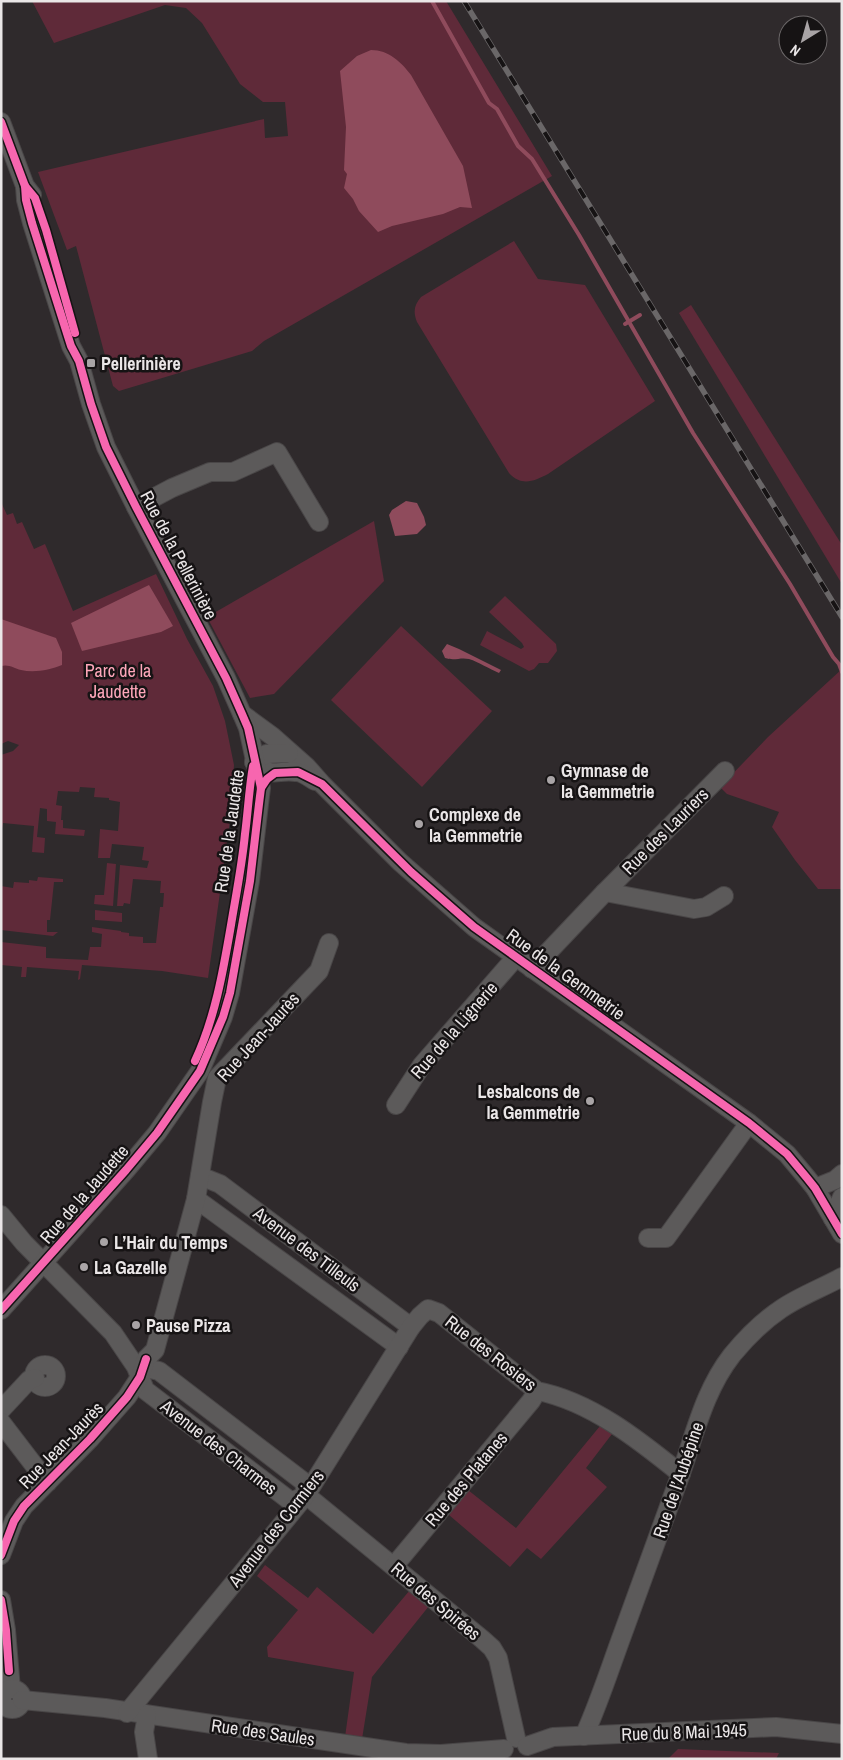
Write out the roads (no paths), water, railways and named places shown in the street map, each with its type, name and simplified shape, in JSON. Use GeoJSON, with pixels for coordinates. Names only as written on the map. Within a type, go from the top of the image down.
{"type":"FeatureCollection","features":[{"type":"Feature","properties":{"kind":"street","name":"Rue de la Pellerinière"},"geometry":{"type":"LineString","coordinates":[[1,122],[25,186],[34,198],[56,259],[78,344],[79,361],[106,447],[226,678],[248,728],[254,762]]}},
{"type":"Feature","properties":{"kind":"street","name":"Rue de la Pellerinière"},"geometry":{"type":"LineString","coordinates":[[136,507],[172,488],[210,472],[233,472],[277,452],[319,522]]}},
{"type":"Feature","properties":{"kind":"street","name":"Rue de la Gemmetrie"},"geometry":{"type":"LineString","coordinates":[[242,714],[272,736],[308,767],[322,784],[413,874],[474,927],[749,1123],[787,1154],[814,1188],[837,1227]]}},
{"type":"Feature","properties":{"kind":"street"},"geometry":{"type":"LineString","coordinates":[[254,762],[266,754],[289,752]]}},
{"type":"Feature","properties":{"kind":"street","name":"Rue de la Gemmetrie"},"geometry":{"type":"LineString","coordinates":[[254,762],[265,771],[275,773],[298,772],[322,784]]}},
{"type":"Feature","properties":{"kind":"street","name":"Rue de la Jaudette"},"geometry":{"type":"LineString","coordinates":[[1,1310],[126,1170],[162,1126],[200,1071],[212,1045],[230,993],[250,881],[260,788],[254,762]]}},
{"type":"Feature","properties":{"kind":"street","name":"Rue de la Jaudette"},"geometry":{"type":"LineString","coordinates":[[184,1095],[192,1067],[207,1031],[221,984],[240,870],[254,762]]}},
{"type":"Feature","properties":{"kind":"street","name":"Rue des Lauriers"},"geometry":{"type":"LineString","coordinates":[[532,969],[725,771]]}},
{"type":"Feature","properties":{"kind":"street"},"geometry":{"type":"LineString","coordinates":[[260,788],[275,773]]}},
{"type":"Feature","properties":{"kind":"street","name":"Rue des Lauriers"},"geometry":{"type":"LineString","coordinates":[[605,892],[694,909],[706,907],[724,896]]}},
{"type":"Feature","properties":{"kind":"street","name":"Rue Jean-Jaurès"},"geometry":{"type":"LineString","coordinates":[[1,1555],[14,1522],[24,1506],[90,1440],[127,1397],[147,1369],[157,1344],[196,1199],[212,1102],[218,1078],[319,971],[329,943]]}},
{"type":"Feature","properties":{"kind":"street","name":"Rue de la Lignerie"},"geometry":{"type":"LineString","coordinates":[[396,1105],[422,1065],[516,957]]}},
{"type":"Feature","properties":{"kind":"street"},"geometry":{"type":"LineString","coordinates":[[648,1238],[666,1238],[749,1123]]}},
{"type":"Feature","properties":{"kind":"street"},"geometry":{"type":"LineString","coordinates":[[814,1188],[835,1180],[842,1174]]}},
{"type":"Feature","properties":{"kind":"street","name":"Avenue des Tilleuls"},"geometry":{"type":"LineString","coordinates":[[200,1176],[220,1184],[411,1327]]}},
{"type":"Feature","properties":{"kind":"street"},"geometry":{"type":"LineString","coordinates":[[837,1227],[842,1197]]}},
{"type":"Feature","properties":{"kind":"street","name":"Avenue des Tilleuls"},"geometry":{"type":"LineString","coordinates":[[196,1199],[399,1347]]}},
{"type":"Feature","properties":{"kind":"street"},"geometry":{"type":"LineString","coordinates":[[1,1215],[24,1243],[113,1332],[126,1342],[147,1369]]}},
{"type":"Feature","properties":{"kind":"street","name":"Rue de l’Aubépine"},"geometry":{"type":"LineString","coordinates":[[584,1736],[709,1391],[732,1355],[765,1321],[782,1308],[842,1277]]}},
{"type":"Feature","properties":{"kind":"street","name":"Avenue des Cormiers"},"geometry":{"type":"LineString","coordinates":[[127,1712],[306,1495],[411,1327],[428,1310]]}},
{"type":"Feature","properties":{"kind":"street","name":"Rue des Rosiers"},"geometry":{"type":"LineString","coordinates":[[428,1310],[439,1313],[537,1390],[566,1399],[590,1410],[641,1442],[680,1474]]}},
{"type":"Feature","properties":{"kind":"street","name":"Avenue des Charmes"},"geometry":{"type":"LineString","coordinates":[[147,1369],[304,1482],[306,1495],[291,1502],[145,1390],[147,1369]]}},
{"type":"Feature","properties":{"kind":"street"},"geometry":{"type":"LineString","coordinates":[[1,1410],[26,1383],[34,1378]]}},
{"type":"Feature","properties":{"kind":"street","name":"Rue des Platanes"},"geometry":{"type":"LineString","coordinates":[[394,1566],[531,1401],[537,1390]]}},
{"type":"Feature","properties":{"kind":"street","name":"Rue Jean-Jaurès"},"geometry":{"type":"LineString","coordinates":[[1,1422],[48,1482]]}},
{"type":"Feature","properties":{"kind":"street","name":"Rue des Spirées"},"geometry":{"type":"LineString","coordinates":[[306,1495],[492,1648],[498,1658],[516,1750]]}},
{"type":"Feature","properties":{"kind":"street"},"geometry":{"type":"LineString","coordinates":[[1,1600],[6,1630],[10,1702]]}},
{"type":"Feature","properties":{"kind":"street","name":"Rue des Saules"},"geometry":{"type":"LineString","coordinates":[[10,1702],[105,1708],[406,1753],[441,1754],[516,1750]]}},
{"type":"Feature","properties":{"kind":"street"},"geometry":{"type":"LineString","coordinates":[[147,1715],[144,1732],[148,1759]]}},
{"type":"Feature","properties":{"kind":"street","name":"Rue du 8 Mai 1945"},"geometry":{"type":"LineString","coordinates":[[516,1750],[553,1737],[776,1727],[842,1734]]}},
{"type":"Feature","properties":{"kind":"waterway"},"geometry":{"type":"LineString","coordinates":[[432,1],[489,103],[497,109],[518,146],[532,159],[579,235],[693,433],[790,584],[842,672]]}},
{"type":"Feature","properties":{"kind":"waterway"},"geometry":{"type":"LineString","coordinates":[[625,324],[640,315]]}},
{"type":"Feature","properties":{"kind":"railway"},"geometry":{"type":"LineString","coordinates":[[464,1],[842,617]]}},
{"type":"Feature","properties":{"kind":"place","name":"Pellerinière"},"geometry":{"type":"Point","coordinates":[91,363]}},
{"type":"Feature","properties":{"kind":"place","name":"Gymnase de la Gemmetrie"},"geometry":{"type":"Point","coordinates":[551,780]}},
{"type":"Feature","properties":{"kind":"place","name":"Complexe de la Gemmetrie"},"geometry":{"type":"Point","coordinates":[419,824]}},
{"type":"Feature","properties":{"kind":"place","name":"Lesbalcons de la Gemmetrie"},"geometry":{"type":"Point","coordinates":[590,1101]}},
{"type":"Feature","properties":{"kind":"place","name":"L’Hair du Temps"},"geometry":{"type":"Point","coordinates":[104,1242]}},
{"type":"Feature","properties":{"kind":"place","name":"La Gazelle"},"geometry":{"type":"Point","coordinates":[84,1267]}},
{"type":"Feature","properties":{"kind":"place","name":"Pause Pizza"},"geometry":{"type":"Point","coordinates":[136,1325]}},
{"type":"Feature","properties":{"kind":"park label","name":"Parc de la Jaudette"},"geometry":{"type":"Point","coordinates":[118,680]}}]}
